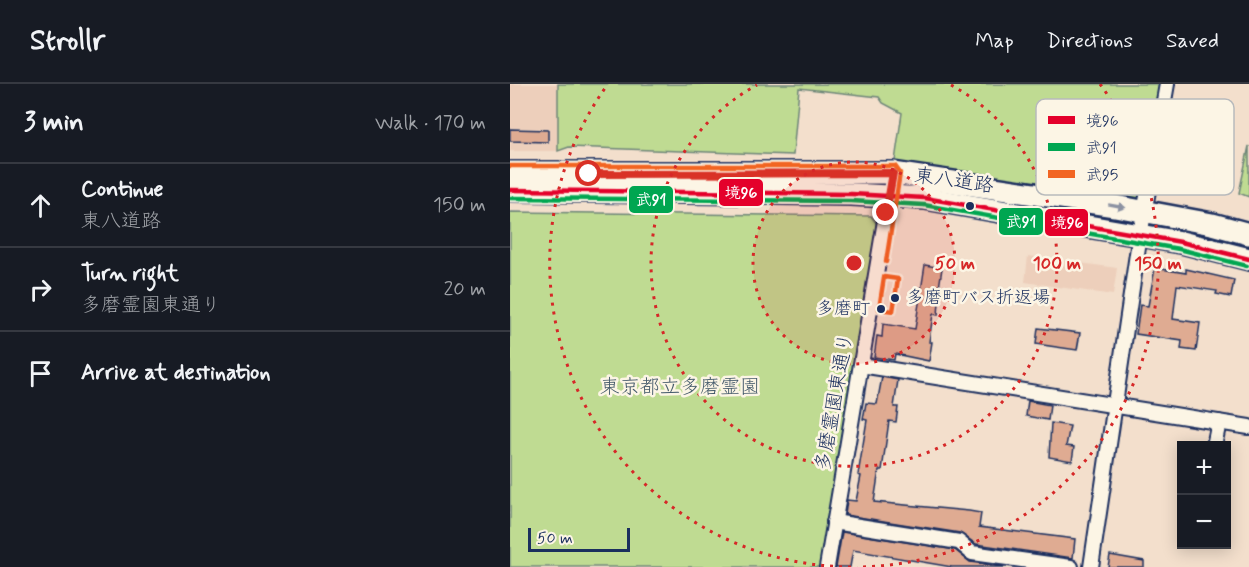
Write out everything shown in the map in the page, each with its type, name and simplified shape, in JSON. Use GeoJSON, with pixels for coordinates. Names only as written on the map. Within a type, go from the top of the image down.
{"type":"FeatureCollection","features":[{"type":"Feature","properties":{"kind":"main road","name":"東八道路"},"geometry":{"type":"LineString","coordinates":[[510,173],[893,173],[1036,195]]}},
{"type":"Feature","properties":{"kind":"main road","name":"東八道路"},"geometry":{"type":"LineString","coordinates":[[510,190],[925,198],[1140,234],[1211,248],[1249,259]]}},
{"type":"Feature","properties":{"kind":"main road","name":"東八道路"},"geometry":{"type":"LineString","coordinates":[[1038,195],[1144,211],[1249,234]]}},
{"type":"Feature","properties":{"kind":"street"},"geometry":{"type":"LineString","coordinates":[[1164,99],[1167,84]]}},
{"type":"Feature","properties":{"kind":"street","name":"多磨霊園東通り"},"geometry":{"type":"LineString","coordinates":[[827,567],[893,173]]}},
{"type":"Feature","properties":{"kind":"street"},"geometry":{"type":"LineString","coordinates":[[1091,567],[1147,195]]}},
{"type":"Feature","properties":{"kind":"street"},"geometry":{"type":"LineString","coordinates":[[861,365],[1249,427]]}},
{"type":"Feature","properties":{"kind":"street"},"geometry":{"type":"LineString","coordinates":[[1215,441],[1219,422]]}},
{"type":"Feature","properties":{"kind":"street"},"geometry":{"type":"LineString","coordinates":[[834,522],[959,542],[972,553],[1071,567]]}},
{"type":"Feature","properties":{"kind":"shaded area"},"geometry":{"type":"Polygon","coordinates":[[[510,84],[558,84],[558,151],[510,151],[510,84]]]}},
{"type":"Feature","properties":{"kind":"shaded area"},"geometry":{"type":"Polygon","coordinates":[[[1028,256],[1117,268],[1113,295],[1025,282],[1028,256]]]}},
{"type":"Feature","properties":{"kind":"green space"},"geometry":{"type":"Polygon","coordinates":[[[558,84],[1167,84],[1164,99],[1036,99],[1036,191],[898,169],[895,161],[902,113],[883,103],[879,97],[799,88],[793,155],[569,147],[558,151],[558,84]]]}},
{"type":"Feature","properties":{"kind":"green space"},"geometry":{"type":"Polygon","coordinates":[[[1249,146],[1249,197],[1239,193],[1249,146]]]}},
{"type":"Feature","properties":{"kind":"green space"},"geometry":{"type":"Polygon","coordinates":[[[1063,195],[1142,195],[1139,207],[1063,195]]]}},
{"type":"Feature","properties":{"kind":"green space","name":"東京都立多磨霊園"},"geometry":{"type":"Polygon","coordinates":[[[510,212],[871,216],[878,225],[821,567],[510,567],[510,212]]]}},
{"type":"Feature","properties":{"kind":"building"},"geometry":{"type":"Polygon","coordinates":[[[510,129],[548,130],[548,142],[510,141],[510,129]]]}},
{"type":"Feature","properties":{"kind":"building"},"geometry":{"type":"Polygon","coordinates":[[[925,265],[942,268],[937,301],[939,302],[938,315],[933,314],[929,342],[932,342],[929,361],[895,354],[894,360],[874,357],[877,336],[882,337],[883,324],[915,329],[925,265]]]}},
{"type":"Feature","properties":{"kind":"building"},"geometry":{"type":"Polygon","coordinates":[[[1155,268],[1186,273],[1186,269],[1234,280],[1231,297],[1216,294],[1217,291],[1177,285],[1173,319],[1200,323],[1196,351],[1181,349],[1182,341],[1136,334],[1140,305],[1148,306],[1155,268]]]}},
{"type":"Feature","properties":{"kind":"building"},"geometry":{"type":"Polygon","coordinates":[[[1038,328],[1080,333],[1077,350],[1036,344],[1038,328]]]}},
{"type":"Feature","properties":{"kind":"building"},"geometry":{"type":"Polygon","coordinates":[[[882,377],[898,380],[894,407],[898,407],[896,422],[889,421],[882,470],[879,470],[874,502],[981,513],[979,527],[1075,539],[1073,558],[976,544],[960,533],[845,515],[847,500],[856,501],[861,476],[858,475],[867,420],[863,419],[866,403],[877,404],[882,377]]]}},
{"type":"Feature","properties":{"kind":"building"},"geometry":{"type":"Polygon","coordinates":[[[1028,401],[1050,405],[1048,420],[1026,416],[1028,401]]]}},
{"type":"Feature","properties":{"kind":"building"},"geometry":{"type":"Polygon","coordinates":[[[1051,423],[1070,426],[1066,446],[1074,447],[1072,461],[1049,457],[1051,423]]]}},
{"type":"Feature","properties":{"kind":"building"},"geometry":{"type":"Polygon","coordinates":[[[842,532],[955,550],[970,562],[1007,567],[952,567],[853,550],[850,567],[836,567],[842,532]]]}},
{"type":"Feature","properties":{"kind":"building"},"geometry":{"type":"Polygon","coordinates":[[[1110,555],[1144,561],[1144,567],[1108,567],[1110,555]]]}},
{"type":"Feature","properties":{"kind":"transit line","name":"武95"},"geometry":{"type":"LineString","coordinates":[[510,166],[895,166],[900,173],[886,262]]}},
{"type":"Feature","properties":{"kind":"transit line","name":"境96"},"geometry":{"type":"LineString","coordinates":[[510,190],[851,194],[925,198],[1181,242],[1249,259]]}},
{"type":"Feature","properties":{"kind":"transit line","name":"武91"},"geometry":{"type":"LineString","coordinates":[[510,198],[851,201],[924,205],[1179,249],[1247,266]]}},
{"type":"Feature","properties":{"kind":"transit line","name":"武95"},"geometry":{"type":"LineString","coordinates":[[884,277],[898,279],[893,311],[879,309],[884,277]]}},
{"type":"Feature","properties":{"kind":"place","name":"多磨町バス折返場"},"geometry":{"type":"Point","coordinates":[895,298]}},
{"type":"Feature","properties":{"kind":"place","name":"多磨町"},"geometry":{"type":"Point","coordinates":[881,309]}},
{"type":"Feature","properties":{"kind":"route"},"geometry":{"type":"LineString","coordinates":[[589,174],[852,171],[893,173],[886,213]]}}]}
